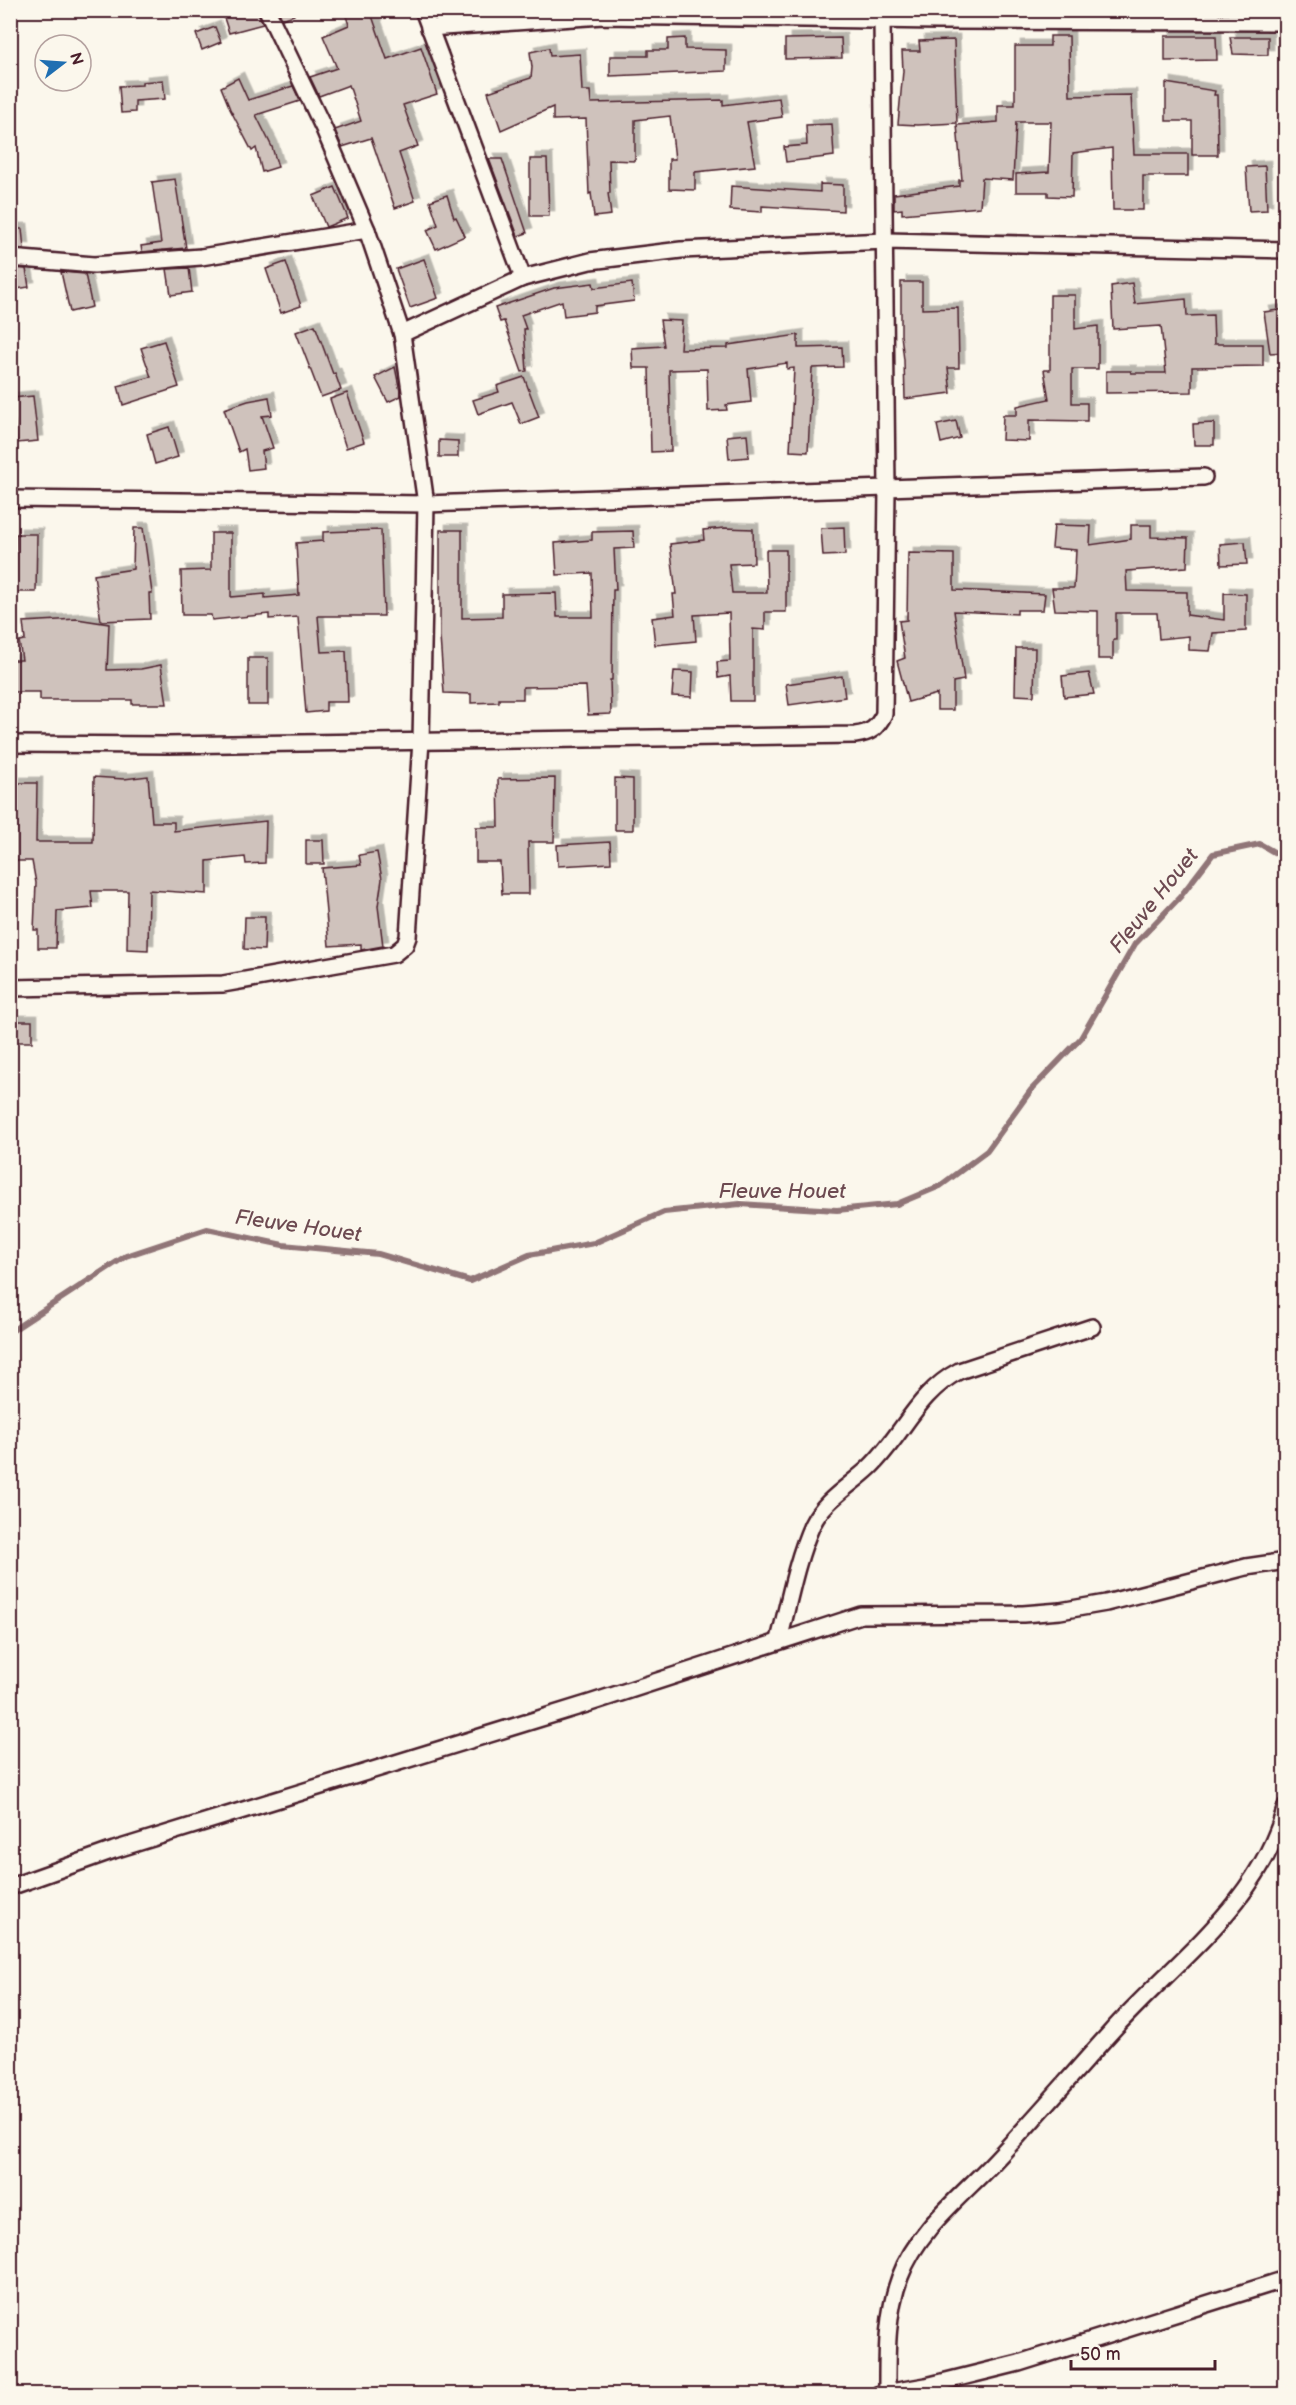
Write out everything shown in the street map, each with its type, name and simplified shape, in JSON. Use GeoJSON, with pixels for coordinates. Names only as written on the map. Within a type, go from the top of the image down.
{"type":"FeatureCollection","features":[{"type":"Feature","properties":{"kind":"street"},"geometry":{"type":"LineString","coordinates":[[10,988],[223,984],[394,954],[400,951],[408,938],[421,741],[426,504],[402,334],[367,230],[324,129],[267,10]]}},
{"type":"Feature","properties":{"kind":"street"},"geometry":{"type":"LineString","coordinates":[[423,10],[523,278]]}},
{"type":"Feature","properties":{"kind":"street"},"geometry":{"type":"LineString","coordinates":[[429,28],[603,16],[882,20],[985,15],[1286,22]]}},
{"type":"Feature","properties":{"kind":"street"},"geometry":{"type":"LineString","coordinates":[[10,744],[168,745],[869,733],[878,726],[884,714],[887,490],[882,20]]}},
{"type":"Feature","properties":{"kind":"street"},"geometry":{"type":"LineString","coordinates":[[10,258],[94,265],[201,257],[367,230]]}},
{"type":"Feature","properties":{"kind":"street"},"geometry":{"type":"LineString","coordinates":[[402,334],[523,278],[590,261],[681,250],[886,241],[1286,250]]}},
{"type":"Feature","properties":{"kind":"street"},"geometry":{"type":"LineString","coordinates":[[10,499],[426,504],[887,490],[1204,477]]}},
{"type":"Feature","properties":{"kind":"street"},"geometry":{"type":"LineString","coordinates":[[779,1640],[813,1524],[822,1510],[888,1447],[927,1393],[944,1378],[959,1371],[1092,1327]]}},
{"type":"Feature","properties":{"kind":"street"},"geometry":{"type":"LineString","coordinates":[[10,1887],[114,1850],[590,1703],[861,1615],[950,1613],[1001,1615],[1060,1611],[1106,1603],[1246,1567],[1286,1561]]}},
{"type":"Feature","properties":{"kind":"street"},"geometry":{"type":"LineString","coordinates":[[1286,1806],[1270,1849],[1239,1900],[1110,2032],[1034,2120],[915,2245],[901,2276],[890,2310],[882,2394],[1019,2363],[1286,2279]]}},
{"type":"Feature","properties":{"kind":"building"},"geometry":{"type":"Polygon","coordinates":[[[238,10],[257,10],[263,24],[229,33],[223,15],[238,10]]]}},
{"type":"Feature","properties":{"kind":"building"},"geometry":{"type":"Polygon","coordinates":[[[278,10],[294,10],[294,15],[282,19],[278,10]]]}},
{"type":"Feature","properties":{"kind":"building"},"geometry":{"type":"Polygon","coordinates":[[[344,10],[370,10],[387,59],[421,47],[437,94],[403,105],[418,146],[399,153],[415,201],[395,208],[371,138],[342,147],[335,130],[361,121],[349,85],[319,96],[310,77],[337,68],[323,36],[349,25],[344,10]]]}},
{"type":"Feature","properties":{"kind":"building"},"geometry":{"type":"Polygon","coordinates":[[[215,27],[221,42],[202,50],[196,34],[215,27]]]}},
{"type":"Feature","properties":{"kind":"building"},"geometry":{"type":"Polygon","coordinates":[[[1050,36],[1069,36],[1070,96],[1131,95],[1134,154],[1188,154],[1188,176],[1143,176],[1143,210],[1113,210],[1112,148],[1073,153],[1072,197],[1048,196],[1048,192],[1016,192],[1016,174],[1049,172],[1051,122],[1016,122],[1013,180],[982,178],[980,207],[902,214],[902,209],[894,210],[894,194],[959,186],[959,180],[962,180],[957,125],[998,122],[998,105],[1015,105],[1015,46],[1050,46],[1050,36]]]}},
{"type":"Feature","properties":{"kind":"building"},"geometry":{"type":"Polygon","coordinates":[[[1165,36],[1216,36],[1217,60],[1165,61],[1165,36]]]}},
{"type":"Feature","properties":{"kind":"building"},"geometry":{"type":"Polygon","coordinates":[[[1230,37],[1268,37],[1268,55],[1233,54],[1230,37]]]}},
{"type":"Feature","properties":{"kind":"building"},"geometry":{"type":"Polygon","coordinates":[[[685,38],[685,49],[726,50],[726,71],[610,76],[610,56],[648,56],[648,50],[668,50],[668,39],[685,38]]]}},
{"type":"Feature","properties":{"kind":"building"},"geometry":{"type":"Polygon","coordinates":[[[841,38],[842,58],[785,59],[785,39],[841,38]]]}},
{"type":"Feature","properties":{"kind":"building"},"geometry":{"type":"Polygon","coordinates":[[[954,40],[957,123],[898,124],[903,71],[902,51],[920,51],[919,41],[954,40]]]}},
{"type":"Feature","properties":{"kind":"building"},"geometry":{"type":"Polygon","coordinates":[[[549,48],[550,56],[580,54],[582,91],[590,91],[591,103],[723,100],[723,105],[779,98],[782,117],[747,122],[755,166],[695,172],[695,190],[669,189],[669,159],[675,159],[670,116],[635,120],[635,161],[609,160],[610,193],[608,193],[611,215],[594,217],[591,193],[589,194],[586,119],[553,120],[553,107],[501,130],[488,92],[531,78],[530,52],[549,48]]]}},
{"type":"Feature","properties":{"kind":"building"},"geometry":{"type":"Polygon","coordinates":[[[238,78],[248,100],[293,86],[300,101],[256,115],[272,147],[278,167],[262,172],[256,148],[252,151],[230,109],[221,87],[238,78]]]}},
{"type":"Feature","properties":{"kind":"building"},"geometry":{"type":"Polygon","coordinates":[[[163,80],[165,99],[135,101],[135,112],[121,113],[119,86],[142,85],[142,82],[163,80]]]}},
{"type":"Feature","properties":{"kind":"building"},"geometry":{"type":"Polygon","coordinates":[[[1166,83],[1215,91],[1214,95],[1217,95],[1218,155],[1192,155],[1192,121],[1166,121],[1166,83]]]}},
{"type":"Feature","properties":{"kind":"building"},"geometry":{"type":"Polygon","coordinates":[[[832,124],[834,156],[786,162],[784,147],[807,145],[806,125],[832,124]]]}},
{"type":"Feature","properties":{"kind":"building"},"geometry":{"type":"Polygon","coordinates":[[[489,159],[502,159],[527,233],[518,236],[489,159]]]}},
{"type":"Feature","properties":{"kind":"building"},"geometry":{"type":"Polygon","coordinates":[[[530,159],[547,159],[549,216],[530,216],[530,159]]]}},
{"type":"Feature","properties":{"kind":"building"},"geometry":{"type":"Polygon","coordinates":[[[1265,166],[1267,210],[1249,211],[1246,167],[1265,166]]]}},
{"type":"Feature","properties":{"kind":"building"},"geometry":{"type":"Polygon","coordinates":[[[175,179],[186,248],[142,252],[141,246],[161,243],[152,182],[175,179]]]}},
{"type":"Feature","properties":{"kind":"building"},"geometry":{"type":"Polygon","coordinates":[[[820,184],[843,185],[843,211],[762,206],[762,212],[730,210],[731,186],[820,192],[820,184]]]}},
{"type":"Feature","properties":{"kind":"building"},"geometry":{"type":"Polygon","coordinates":[[[335,187],[348,218],[326,227],[313,196],[335,187]]]}},
{"type":"Feature","properties":{"kind":"building"},"geometry":{"type":"Polygon","coordinates":[[[447,195],[454,218],[456,217],[465,236],[436,249],[427,230],[438,225],[430,201],[447,195]]]}},
{"type":"Feature","properties":{"kind":"building"},"geometry":{"type":"Polygon","coordinates":[[[10,229],[22,229],[24,249],[10,248],[10,229]]]}},
{"type":"Feature","properties":{"kind":"building"},"geometry":{"type":"Polygon","coordinates":[[[424,259],[438,298],[410,308],[396,269],[424,259]]]}},
{"type":"Feature","properties":{"kind":"building"},"geometry":{"type":"Polygon","coordinates":[[[286,262],[301,306],[281,313],[266,269],[286,262]]]}},
{"type":"Feature","properties":{"kind":"building"},"geometry":{"type":"Polygon","coordinates":[[[10,268],[26,269],[29,287],[10,290],[10,268]]]}},
{"type":"Feature","properties":{"kind":"building"},"geometry":{"type":"Polygon","coordinates":[[[189,268],[192,292],[171,295],[167,269],[189,268]]]}},
{"type":"Feature","properties":{"kind":"building"},"geometry":{"type":"Polygon","coordinates":[[[61,272],[85,274],[92,307],[70,312],[61,272]]]}},
{"type":"Feature","properties":{"kind":"building"},"geometry":{"type":"Polygon","coordinates":[[[901,282],[922,282],[922,309],[958,308],[959,368],[948,368],[951,393],[905,399],[901,335],[901,282]]]}},
{"type":"Feature","properties":{"kind":"building"},"geometry":{"type":"Polygon","coordinates":[[[593,283],[594,288],[632,283],[634,301],[595,306],[595,312],[564,316],[562,301],[521,315],[526,329],[524,329],[527,371],[522,372],[504,321],[500,322],[495,308],[554,288],[593,283]]]}},
{"type":"Feature","properties":{"kind":"building"},"geometry":{"type":"Polygon","coordinates":[[[1132,283],[1135,304],[1186,299],[1187,316],[1213,315],[1214,344],[1263,344],[1263,366],[1192,367],[1192,392],[1106,393],[1106,371],[1166,373],[1161,326],[1113,329],[1111,286],[1132,283]]]}},
{"type":"Feature","properties":{"kind":"building"},"geometry":{"type":"Polygon","coordinates":[[[1050,295],[1075,295],[1075,329],[1098,326],[1098,369],[1072,369],[1072,403],[1087,403],[1087,421],[1029,420],[1029,441],[1002,440],[1003,415],[1017,415],[1017,406],[1049,399],[1044,370],[1050,370],[1050,295]]]}},
{"type":"Feature","properties":{"kind":"building"},"geometry":{"type":"Polygon","coordinates":[[[1286,309],[1286,352],[1270,353],[1264,312],[1286,309]]]}},
{"type":"Feature","properties":{"kind":"building"},"geometry":{"type":"Polygon","coordinates":[[[660,320],[682,321],[680,349],[728,348],[728,345],[798,335],[798,348],[842,347],[843,367],[812,368],[808,452],[790,451],[794,368],[787,369],[787,363],[748,369],[751,402],[726,405],[727,410],[708,411],[707,369],[669,370],[671,451],[651,452],[649,368],[633,368],[632,348],[664,346],[660,320]]]}},
{"type":"Feature","properties":{"kind":"building"},"geometry":{"type":"Polygon","coordinates":[[[315,325],[341,390],[321,397],[296,332],[315,325]]]}},
{"type":"Feature","properties":{"kind":"building"},"geometry":{"type":"Polygon","coordinates":[[[164,341],[179,387],[123,405],[118,386],[151,377],[141,348],[164,341]]]}},
{"type":"Feature","properties":{"kind":"building"},"geometry":{"type":"Polygon","coordinates":[[[395,367],[401,396],[388,402],[375,377],[395,367]]]}},
{"type":"Feature","properties":{"kind":"building"},"geometry":{"type":"Polygon","coordinates":[[[524,377],[539,417],[521,424],[512,402],[478,414],[473,400],[499,392],[497,386],[524,377]]]}},
{"type":"Feature","properties":{"kind":"building"},"geometry":{"type":"Polygon","coordinates":[[[347,393],[364,442],[346,448],[330,399],[347,393]]]}},
{"type":"Feature","properties":{"kind":"building"},"geometry":{"type":"Polygon","coordinates":[[[33,396],[38,441],[17,443],[12,398],[33,396]]]}},
{"type":"Feature","properties":{"kind":"building"},"geometry":{"type":"Polygon","coordinates":[[[269,397],[272,415],[262,416],[273,448],[262,451],[264,468],[248,470],[245,449],[239,452],[224,409],[269,397]]]}},
{"type":"Feature","properties":{"kind":"building"},"geometry":{"type":"Polygon","coordinates":[[[956,421],[960,438],[941,443],[937,425],[956,421]]]}},
{"type":"Feature","properties":{"kind":"building"},"geometry":{"type":"Polygon","coordinates":[[[1214,423],[1214,445],[1194,445],[1193,424],[1214,423]]]}},
{"type":"Feature","properties":{"kind":"building"},"geometry":{"type":"Polygon","coordinates":[[[169,427],[178,457],[155,464],[147,434],[169,427]]]}},
{"type":"Feature","properties":{"kind":"building"},"geometry":{"type":"Polygon","coordinates":[[[747,434],[749,457],[729,459],[727,436],[747,434]]]}},
{"type":"Feature","properties":{"kind":"building"},"geometry":{"type":"Polygon","coordinates":[[[439,440],[458,441],[458,457],[439,457],[439,440]]]}},
{"type":"Feature","properties":{"kind":"building"},"geometry":{"type":"Polygon","coordinates":[[[1054,525],[1091,526],[1090,545],[1131,539],[1131,525],[1151,525],[1151,537],[1188,538],[1187,567],[1126,571],[1127,591],[1187,592],[1187,615],[1224,620],[1224,593],[1246,594],[1246,631],[1213,633],[1210,651],[1189,650],[1189,636],[1159,639],[1157,613],[1116,613],[1113,659],[1098,659],[1098,611],[1055,610],[1052,588],[1074,588],[1076,550],[1052,548],[1054,525]]]}},
{"type":"Feature","properties":{"kind":"building"},"geometry":{"type":"Polygon","coordinates":[[[844,527],[845,555],[823,556],[821,528],[844,527]]]}},
{"type":"Feature","properties":{"kind":"building"},"geometry":{"type":"Polygon","coordinates":[[[134,528],[143,528],[152,593],[149,593],[150,619],[101,621],[94,575],[133,569],[134,528]]]}},
{"type":"Feature","properties":{"kind":"building"},"geometry":{"type":"Polygon","coordinates":[[[753,529],[754,563],[729,564],[732,593],[767,593],[766,550],[786,550],[786,612],[765,612],[765,630],[753,629],[753,701],[731,701],[730,676],[718,678],[717,662],[730,661],[729,613],[694,615],[696,641],[655,645],[652,618],[675,615],[673,594],[676,594],[670,544],[704,540],[703,530],[753,529]]]}},
{"type":"Feature","properties":{"kind":"building"},"geometry":{"type":"Polygon","coordinates":[[[381,530],[384,616],[318,616],[321,652],[346,651],[348,702],[326,702],[326,711],[306,713],[298,617],[269,619],[269,614],[212,620],[211,615],[182,615],[181,571],[211,570],[211,533],[231,533],[231,597],[265,594],[265,598],[299,595],[296,543],[323,541],[323,532],[381,530]]]}},
{"type":"Feature","properties":{"kind":"building"},"geometry":{"type":"Polygon","coordinates":[[[440,530],[462,530],[462,618],[502,617],[502,594],[556,593],[557,617],[593,617],[592,573],[557,575],[555,543],[592,540],[592,532],[633,531],[634,548],[614,549],[616,590],[613,590],[611,714],[588,715],[586,686],[523,687],[523,699],[499,699],[499,702],[471,703],[471,694],[444,693],[440,637],[440,530]]]}},
{"type":"Feature","properties":{"kind":"building"},"geometry":{"type":"Polygon","coordinates":[[[16,534],[37,534],[36,592],[15,592],[16,534]]]}},
{"type":"Feature","properties":{"kind":"building"},"geometry":{"type":"Polygon","coordinates":[[[1245,542],[1247,564],[1221,565],[1220,544],[1245,542]]]}},
{"type":"Feature","properties":{"kind":"building"},"geometry":{"type":"Polygon","coordinates":[[[908,553],[954,554],[954,590],[1045,594],[1043,610],[1017,610],[1017,614],[954,611],[964,680],[953,682],[953,710],[937,710],[937,694],[908,702],[897,661],[905,658],[899,621],[907,620],[908,553]]]}},
{"type":"Feature","properties":{"kind":"building"},"geometry":{"type":"Polygon","coordinates":[[[77,619],[109,624],[107,670],[141,669],[161,665],[167,704],[132,704],[132,700],[40,700],[40,692],[12,692],[12,660],[22,660],[19,641],[25,640],[23,622],[77,619]]]}},
{"type":"Feature","properties":{"kind":"building"},"geometry":{"type":"Polygon","coordinates":[[[1016,648],[1035,648],[1034,696],[1015,695],[1016,648]]]}},
{"type":"Feature","properties":{"kind":"building"},"geometry":{"type":"Polygon","coordinates":[[[248,658],[268,658],[268,705],[248,705],[248,658]]]}},
{"type":"Feature","properties":{"kind":"building"},"geometry":{"type":"Polygon","coordinates":[[[674,671],[693,672],[692,697],[672,696],[674,671]]]}},
{"type":"Feature","properties":{"kind":"building"},"geometry":{"type":"Polygon","coordinates":[[[1089,673],[1094,694],[1064,697],[1062,676],[1089,673]]]}},
{"type":"Feature","properties":{"kind":"building"},"geometry":{"type":"Polygon","coordinates":[[[842,676],[845,697],[789,705],[786,684],[842,676]]]}},
{"type":"Feature","properties":{"kind":"building"},"geometry":{"type":"Polygon","coordinates":[[[148,776],[152,822],[174,822],[174,831],[266,821],[265,863],[246,864],[245,857],[207,861],[207,894],[149,890],[148,950],[127,949],[128,891],[91,891],[93,908],[57,911],[56,948],[38,948],[38,930],[34,930],[36,883],[32,861],[14,861],[15,783],[37,783],[36,842],[93,842],[94,777],[124,779],[148,776]]]}},
{"type":"Feature","properties":{"kind":"building"},"geometry":{"type":"Polygon","coordinates":[[[555,778],[554,842],[528,842],[529,894],[502,894],[500,862],[476,862],[476,827],[499,827],[498,779],[555,778]]]}},
{"type":"Feature","properties":{"kind":"building"},"geometry":{"type":"Polygon","coordinates":[[[615,778],[633,779],[633,830],[615,830],[615,778]]]}},
{"type":"Feature","properties":{"kind":"building"},"geometry":{"type":"Polygon","coordinates":[[[306,840],[323,840],[324,864],[306,864],[306,840]]]}},
{"type":"Feature","properties":{"kind":"building"},"geometry":{"type":"Polygon","coordinates":[[[610,842],[611,863],[558,866],[557,845],[610,842]]]}},
{"type":"Feature","properties":{"kind":"building"},"geometry":{"type":"Polygon","coordinates":[[[377,852],[382,879],[378,906],[383,946],[361,950],[361,944],[329,946],[322,868],[361,865],[359,855],[377,852]]]}},
{"type":"Feature","properties":{"kind":"building"},"geometry":{"type":"Polygon","coordinates":[[[245,917],[265,917],[264,950],[244,949],[245,917]]]}},
{"type":"Feature","properties":{"kind":"building"},"geometry":{"type":"Polygon","coordinates":[[[10,1021],[32,1021],[32,1042],[10,1042],[10,1021]]]}},
{"type":"Feature","properties":{"kind":"waterway","name":"Fleuve Houet"},"geometry":{"type":"LineString","coordinates":[[10,1332],[126,1256],[207,1229],[283,1245],[378,1254],[470,1281],[529,1255],[594,1243],[664,1212],[740,1204],[837,1210],[897,1204],[940,1186],[987,1151],[1031,1090],[1081,1038],[1135,944],[1180,897],[1213,854],[1260,844],[1286,859]]}}]}
